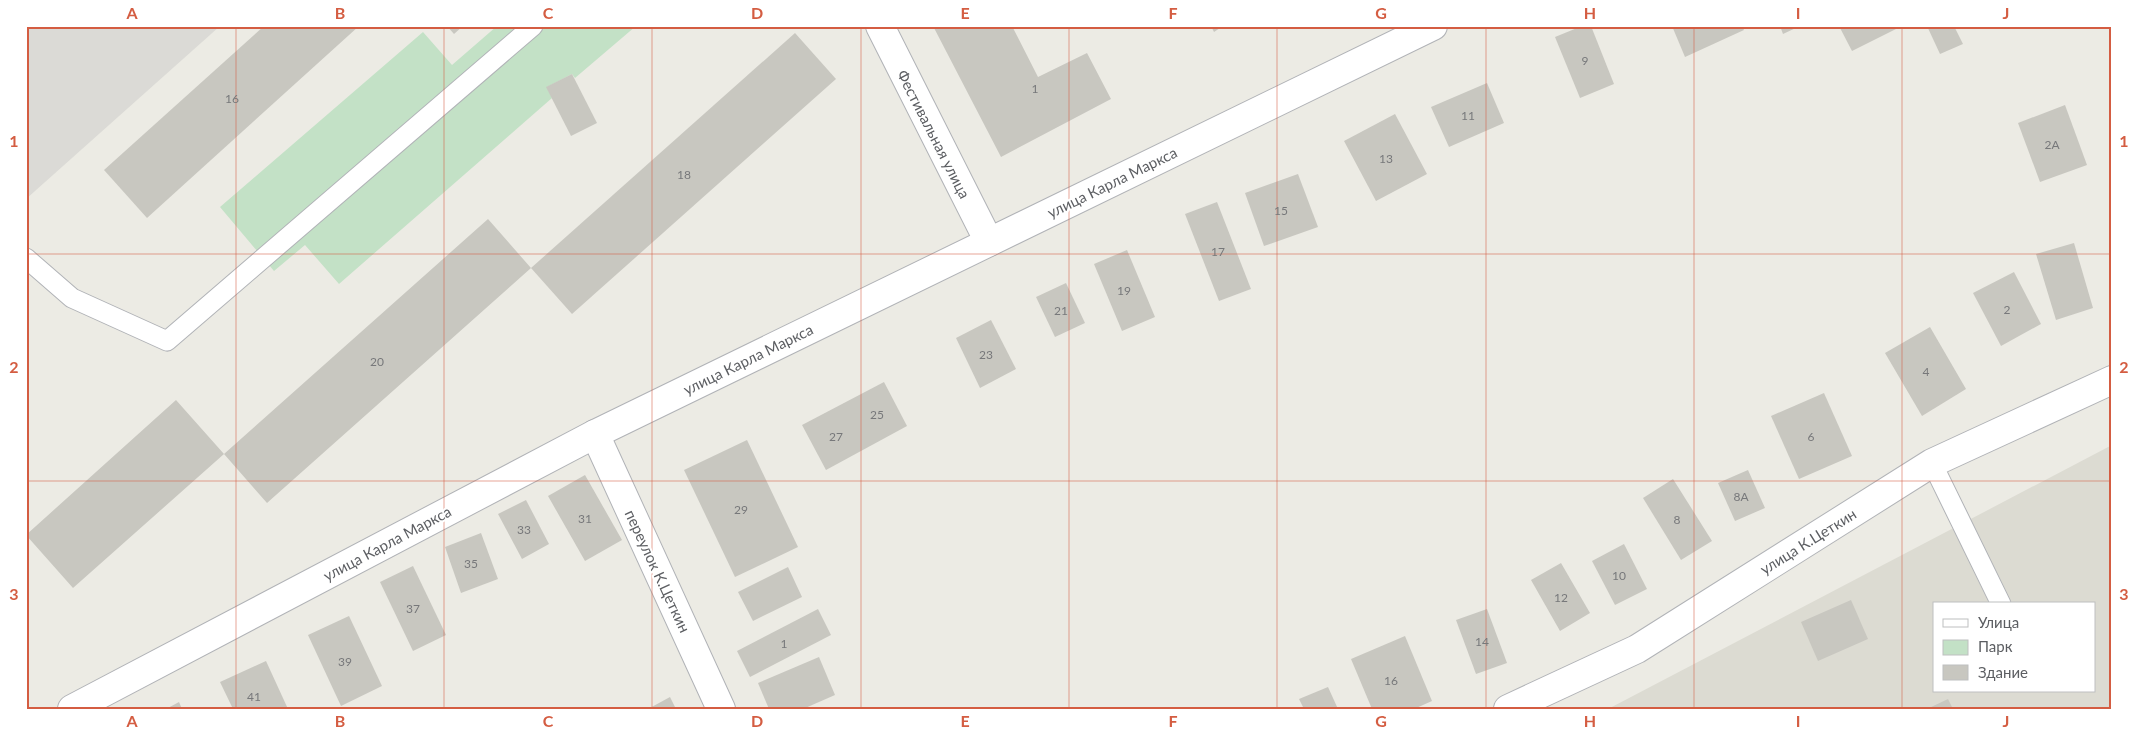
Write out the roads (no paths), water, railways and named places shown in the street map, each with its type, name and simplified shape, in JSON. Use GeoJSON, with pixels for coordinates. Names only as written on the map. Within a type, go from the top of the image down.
{"type":"FeatureCollection","features":[{"type":"Feature","properties":{"kind":"street","name":"Фестивальная улица"},"geometry":{"type":"LineString","coordinates":[[880,26],[989,242]]}},
{"type":"Feature","properties":{"kind":"street","name":"улица Карла Маркса"},"geometry":{"type":"LineString","coordinates":[[72,709],[595,434],[1433,26]]}},
{"type":"Feature","properties":{"kind":"street","name":"улица К.Цеткин"},"geometry":{"type":"LineString","coordinates":[[1508,709],[1637,649],[1932,462],[2112,380]]}},
{"type":"Feature","properties":{"kind":"street","name":"переулок К.Цеткин"},"geometry":{"type":"LineString","coordinates":[[595,434],[721,709]]}},
{"type":"Feature","properties":{"kind":"lane"},"geometry":{"type":"LineString","coordinates":[[26,258],[72,298],[168,341],[534,26]]}},
{"type":"Feature","properties":{"kind":"lane"},"geometry":{"type":"LineString","coordinates":[[1932,462],[2000,602]]}}]}
